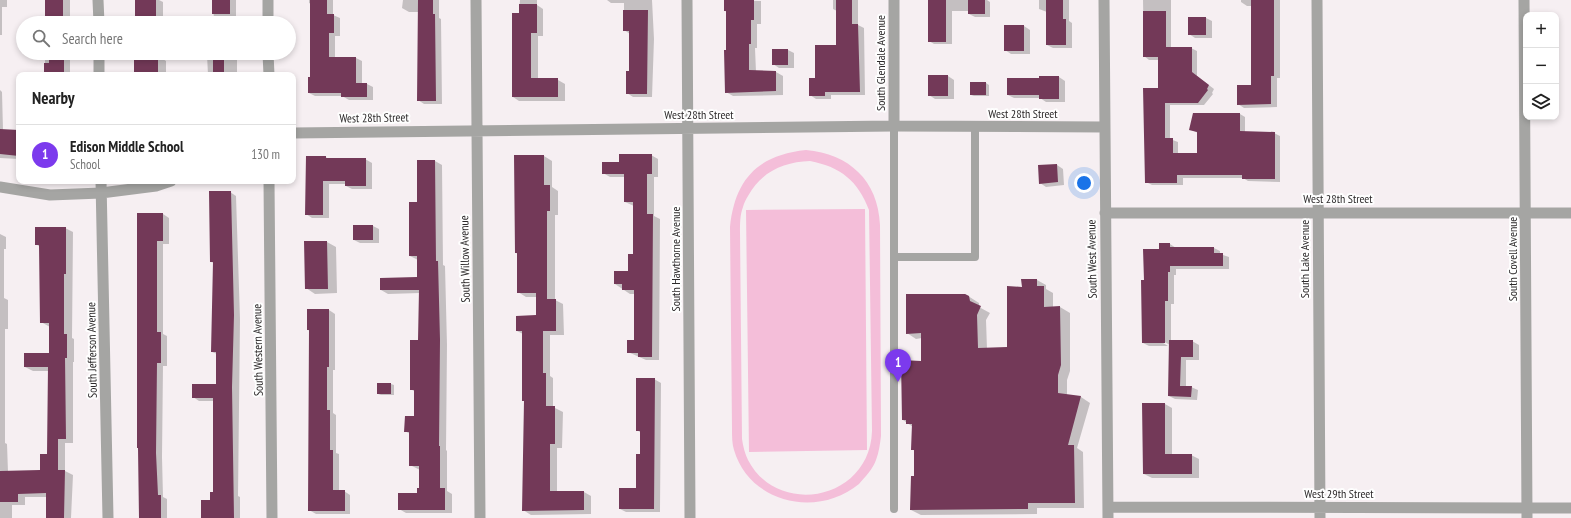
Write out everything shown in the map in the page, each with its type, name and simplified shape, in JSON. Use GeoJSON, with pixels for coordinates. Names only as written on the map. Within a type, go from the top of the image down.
{"type":"FeatureCollection","features":[{"type":"Feature","properties":{"kind":"street"},"geometry":{"type":"LineString","coordinates":[[98,0],[99,16]]}},
{"type":"Feature","properties":{"kind":"street"},"geometry":{"type":"LineString","coordinates":[[268,0],[268,16]]}},
{"type":"Feature","properties":{"kind":"street","name":"South Willow Avenue"},"geometry":{"type":"LineString","coordinates":[[476,0],[480,518]]}},
{"type":"Feature","properties":{"kind":"street","name":"South Hawthorne Avenue"},"geometry":{"type":"LineString","coordinates":[[687,0],[690,518]]}},
{"type":"Feature","properties":{"kind":"street","name":"South Glendale Avenue"},"geometry":{"type":"LineString","coordinates":[[894,0],[894,126]]}},
{"type":"Feature","properties":{"kind":"street","name":"South West Avenue"},"geometry":{"type":"LineString","coordinates":[[1104,0],[1108,513]]}},
{"type":"Feature","properties":{"kind":"street","name":"South Lake Avenue"},"geometry":{"type":"LineString","coordinates":[[1317,0],[1320,518]]}},
{"type":"Feature","properties":{"kind":"street","name":"South Covell Avenue"},"geometry":{"type":"LineString","coordinates":[[1524,0],[1527,513]]}},
{"type":"Feature","properties":{"kind":"street"},"geometry":{"type":"LineString","coordinates":[[99,60],[99,72]]}},
{"type":"Feature","properties":{"kind":"street"},"geometry":{"type":"LineString","coordinates":[[268,60],[268,72]]}},
{"type":"Feature","properties":{"kind":"street","name":"West 28th Street"},"geometry":{"type":"LineString","coordinates":[[296,133],[894,126],[1104,127]]}},
{"type":"Feature","properties":{"kind":"street","name":"South Jefferson Avenue"},"geometry":{"type":"LineString","coordinates":[[101,184],[108,518]]}},
{"type":"Feature","properties":{"kind":"street"},"geometry":{"type":"LineString","coordinates":[[0,187],[50,195],[101,193],[162,184]]}},
{"type":"Feature","properties":{"kind":"street","name":"South Western Avenue"},"geometry":{"type":"LineString","coordinates":[[269,184],[272,518]]}},
{"type":"Feature","properties":{"kind":"street","name":"West 28th Street"},"geometry":{"type":"LineString","coordinates":[[1105,213],[1571,213]]}},
{"type":"Feature","properties":{"kind":"street","name":"West 29th Street"},"geometry":{"type":"LineString","coordinates":[[1108,513],[1320,506],[1527,513],[1571,508]]}},
{"type":"Feature","properties":{"kind":"lane"},"geometry":{"type":"LineString","coordinates":[[894,126],[894,509]]}},
{"type":"Feature","properties":{"kind":"lane"},"geometry":{"type":"LineString","coordinates":[[894,257],[975,257],[975,127]]}},
{"type":"Feature","properties":{"kind":"shaded area"},"geometry":{"type":"Polygon","coordinates":[[[806,150],[835,157],[848,164],[858,172],[874,195],[880,225],[880,445],[873,467],[859,484],[843,495],[824,501],[806,502],[787,500],[770,493],[755,483],[742,468],[734,450],[732,437],[730,227],[733,210],[737,195],[752,172],[762,164],[775,157],[806,150]],[[810,161],[791,163],[767,174],[754,187],[747,198],[742,210],[740,222],[743,444],[748,460],[762,478],[780,490],[800,495],[820,493],[840,486],[856,473],[867,454],[872,431],[869,210],[860,191],[854,183],[839,171],[810,161]]]}},
{"type":"Feature","properties":{"kind":"shaded area"},"geometry":{"type":"Polygon","coordinates":[[[865,209],[867,450],[749,452],[746,210],[865,209]]]}},
{"type":"Feature","properties":{"kind":"building"},"geometry":{"type":"Polygon","coordinates":[[[45,0],[63,0],[63,16],[45,16],[45,0]]]}},
{"type":"Feature","properties":{"kind":"building"},"geometry":{"type":"Polygon","coordinates":[[[135,0],[156,0],[156,16],[135,16],[135,0]]]}},
{"type":"Feature","properties":{"kind":"building"},"geometry":{"type":"Polygon","coordinates":[[[212,0],[230,0],[230,14],[212,14],[212,0]]]}},
{"type":"Feature","properties":{"kind":"building"},"geometry":{"type":"Polygon","coordinates":[[[310,0],[327,0],[327,14],[334,14],[334,33],[329,33],[329,57],[356,57],[356,83],[367,83],[367,97],[341,97],[341,93],[308,93],[308,77],[310,77],[310,0]]]}},
{"type":"Feature","properties":{"kind":"building"},"geometry":{"type":"Polygon","coordinates":[[[418,0],[433,0],[433,14],[435,14],[436,101],[417,101],[418,0]]]}},
{"type":"Feature","properties":{"kind":"building"},"geometry":{"type":"Polygon","coordinates":[[[724,0],[754,0],[754,20],[751,20],[751,44],[749,44],[749,70],[776,71],[776,91],[725,93],[724,50],[726,50],[726,11],[724,11],[724,0]]]}},
{"type":"Feature","properties":{"kind":"building"},"geometry":{"type":"Polygon","coordinates":[[[836,0],[852,0],[852,24],[858,24],[860,92],[825,92],[825,96],[809,96],[809,78],[815,78],[815,45],[836,45],[836,0]]]}},
{"type":"Feature","properties":{"kind":"building"},"geometry":{"type":"Polygon","coordinates":[[[928,0],[946,0],[946,42],[928,42],[928,0]]]}},
{"type":"Feature","properties":{"kind":"building"},"geometry":{"type":"Polygon","coordinates":[[[968,0],[985,0],[985,14],[968,14],[968,0]]]}},
{"type":"Feature","properties":{"kind":"building"},"geometry":{"type":"Polygon","coordinates":[[[1046,0],[1063,0],[1063,19],[1066,19],[1066,45],[1046,45],[1046,0]]]}},
{"type":"Feature","properties":{"kind":"building"},"geometry":{"type":"Polygon","coordinates":[[[1251,0],[1274,0],[1274,76],[1271,76],[1271,104],[1237,105],[1237,85],[1251,85],[1251,0]]]}},
{"type":"Feature","properties":{"kind":"building"},"geometry":{"type":"Polygon","coordinates":[[[519,4],[537,4],[537,33],[531,33],[531,78],[558,78],[558,97],[512,97],[512,13],[519,13],[519,4]]]}},
{"type":"Feature","properties":{"kind":"building"},"geometry":{"type":"Polygon","coordinates":[[[623,10],[648,10],[647,94],[626,94],[626,71],[629,71],[629,31],[623,31],[623,10]]]}},
{"type":"Feature","properties":{"kind":"building"},"geometry":{"type":"Polygon","coordinates":[[[1143,11],[1166,11],[1166,47],[1192,47],[1192,72],[1209,85],[1208,90],[1198,103],[1165,103],[1165,138],[1173,138],[1173,153],[1197,153],[1197,132],[1189,130],[1193,113],[1240,113],[1240,131],[1275,132],[1275,179],[1242,179],[1242,175],[1177,175],[1177,183],[1145,183],[1143,88],[1158,88],[1158,57],[1143,57],[1143,11]]]}},
{"type":"Feature","properties":{"kind":"building"},"geometry":{"type":"Polygon","coordinates":[[[1188,17],[1206,17],[1206,35],[1188,35],[1188,17]]]}},
{"type":"Feature","properties":{"kind":"building"},"geometry":{"type":"Polygon","coordinates":[[[1004,25],[1024,25],[1024,51],[1004,51],[1004,25]]]}},
{"type":"Feature","properties":{"kind":"building"},"geometry":{"type":"Polygon","coordinates":[[[772,49],[788,49],[788,65],[772,65],[772,49]]]}},
{"type":"Feature","properties":{"kind":"building"},"geometry":{"type":"Polygon","coordinates":[[[49,60],[64,60],[64,72],[44,72],[44,63],[49,63],[49,60]]]}},
{"type":"Feature","properties":{"kind":"building"},"geometry":{"type":"Polygon","coordinates":[[[134,60],[158,60],[158,72],[134,72],[134,60]]]}},
{"type":"Feature","properties":{"kind":"building"},"geometry":{"type":"Polygon","coordinates":[[[213,60],[224,60],[224,72],[213,72],[213,60]]]}},
{"type":"Feature","properties":{"kind":"building"},"geometry":{"type":"Polygon","coordinates":[[[928,75],[948,75],[948,96],[928,96],[928,75]]]}},
{"type":"Feature","properties":{"kind":"building"},"geometry":{"type":"Polygon","coordinates":[[[1039,76],[1059,76],[1059,99],[1039,99],[1039,95],[1007,95],[1007,78],[1039,78],[1039,76]]]}},
{"type":"Feature","properties":{"kind":"building"},"geometry":{"type":"Polygon","coordinates":[[[970,82],[986,82],[986,95],[970,95],[970,82]]]}},
{"type":"Feature","properties":{"kind":"building"},"geometry":{"type":"Polygon","coordinates":[[[0,129],[16,130],[16,156],[0,154],[0,129]]]}},
{"type":"Feature","properties":{"kind":"building"},"geometry":{"type":"Polygon","coordinates":[[[619,154],[652,154],[652,174],[647,174],[647,214],[653,214],[652,357],[638,357],[638,353],[627,353],[627,340],[634,340],[634,290],[622,290],[622,284],[614,284],[614,271],[628,271],[628,254],[633,254],[633,202],[624,202],[624,174],[602,174],[602,162],[619,162],[619,154]]]}},
{"type":"Feature","properties":{"kind":"building"},"geometry":{"type":"Polygon","coordinates":[[[514,155],[544,155],[544,185],[550,185],[550,211],[547,211],[547,299],[556,299],[556,331],[543,331],[543,373],[546,373],[546,406],[555,406],[555,444],[550,444],[550,491],[584,491],[584,510],[522,511],[524,401],[522,401],[522,331],[516,331],[516,316],[536,315],[536,293],[517,293],[514,155]]]}},
{"type":"Feature","properties":{"kind":"building"},"geometry":{"type":"Polygon","coordinates":[[[306,156],[326,156],[326,158],[366,158],[366,186],[345,186],[345,181],[323,181],[323,215],[305,215],[306,156]]]}},
{"type":"Feature","properties":{"kind":"building"},"geometry":{"type":"Polygon","coordinates":[[[417,160],[435,160],[436,261],[438,261],[440,340],[440,488],[445,488],[445,510],[398,510],[398,493],[417,493],[417,488],[419,488],[419,466],[409,466],[409,432],[404,432],[405,416],[414,416],[414,390],[410,390],[410,340],[418,340],[419,290],[380,290],[380,278],[417,277],[417,256],[409,256],[409,202],[417,202],[417,160]]]}},
{"type":"Feature","properties":{"kind":"building"},"geometry":{"type":"Polygon","coordinates":[[[1057,164],[1058,182],[1039,184],[1038,165],[1057,164]]]}},
{"type":"Feature","properties":{"kind":"building"},"geometry":{"type":"Polygon","coordinates":[[[209,191],[231,191],[234,315],[232,387],[234,518],[201,518],[201,500],[210,500],[210,492],[213,492],[213,398],[192,398],[192,384],[216,384],[216,352],[211,352],[213,262],[210,262],[209,191]]]}},
{"type":"Feature","properties":{"kind":"building"},"geometry":{"type":"Polygon","coordinates":[[[137,213],[163,213],[163,241],[157,241],[157,332],[161,332],[161,363],[157,363],[156,453],[158,495],[161,495],[161,518],[139,518],[137,448],[137,213]]]}},
{"type":"Feature","properties":{"kind":"building"},"geometry":{"type":"Polygon","coordinates":[[[353,225],[373,225],[373,240],[353,240],[353,225]]]}},
{"type":"Feature","properties":{"kind":"building"},"geometry":{"type":"Polygon","coordinates":[[[35,227],[66,227],[64,334],[67,334],[67,358],[65,358],[66,439],[58,439],[58,470],[65,470],[64,518],[46,518],[46,493],[18,494],[18,502],[0,502],[0,471],[40,470],[40,454],[47,454],[48,367],[24,367],[24,353],[49,353],[49,323],[40,323],[39,245],[35,245],[35,227]]]}},
{"type":"Feature","properties":{"kind":"building"},"geometry":{"type":"Polygon","coordinates":[[[304,241],[327,241],[328,289],[305,289],[304,241]]]}},
{"type":"Feature","properties":{"kind":"building"},"geometry":{"type":"Polygon","coordinates":[[[1159,243],[1170,243],[1170,247],[1214,247],[1214,253],[1223,253],[1223,266],[1170,266],[1170,272],[1168,272],[1168,301],[1165,301],[1165,343],[1142,343],[1141,280],[1144,280],[1143,249],[1159,249],[1159,243]]]}},
{"type":"Feature","properties":{"kind":"building"},"geometry":{"type":"Polygon","coordinates":[[[1021,279],[1037,279],[1037,286],[1044,286],[1044,307],[1060,306],[1061,365],[1058,375],[1058,393],[1081,396],[1068,445],[1074,445],[1075,503],[1028,503],[1028,509],[910,510],[911,476],[914,476],[914,450],[911,450],[912,424],[906,424],[906,420],[902,420],[901,360],[921,361],[921,333],[906,334],[906,294],[965,294],[969,296],[970,301],[981,306],[977,315],[978,348],[1007,347],[1007,286],[1022,287],[1021,279]]]}},
{"type":"Feature","properties":{"kind":"building"},"geometry":{"type":"Polygon","coordinates":[[[307,309],[329,309],[327,410],[330,410],[330,450],[333,450],[333,490],[345,490],[345,511],[308,511],[309,330],[307,330],[307,309]]]}},
{"type":"Feature","properties":{"kind":"building"},"geometry":{"type":"Polygon","coordinates":[[[1169,340],[1193,340],[1193,357],[1181,357],[1180,386],[1192,386],[1191,397],[1168,396],[1169,340]]]}},
{"type":"Feature","properties":{"kind":"building"},"geometry":{"type":"Polygon","coordinates":[[[636,378],[655,378],[654,509],[619,509],[619,488],[636,488],[636,454],[640,454],[640,431],[636,431],[636,378]]]}},
{"type":"Feature","properties":{"kind":"building"},"geometry":{"type":"Polygon","coordinates":[[[377,383],[391,383],[391,394],[377,394],[377,383]]]}},
{"type":"Feature","properties":{"kind":"building"},"geometry":{"type":"Polygon","coordinates":[[[1142,403],[1165,403],[1165,454],[1192,454],[1192,474],[1143,474],[1142,403]]]}},
{"type":"Feature","properties":{"kind":"place","name":"Edison Middle School"},"geometry":{"type":"Point","coordinates":[898,382]}}]}
